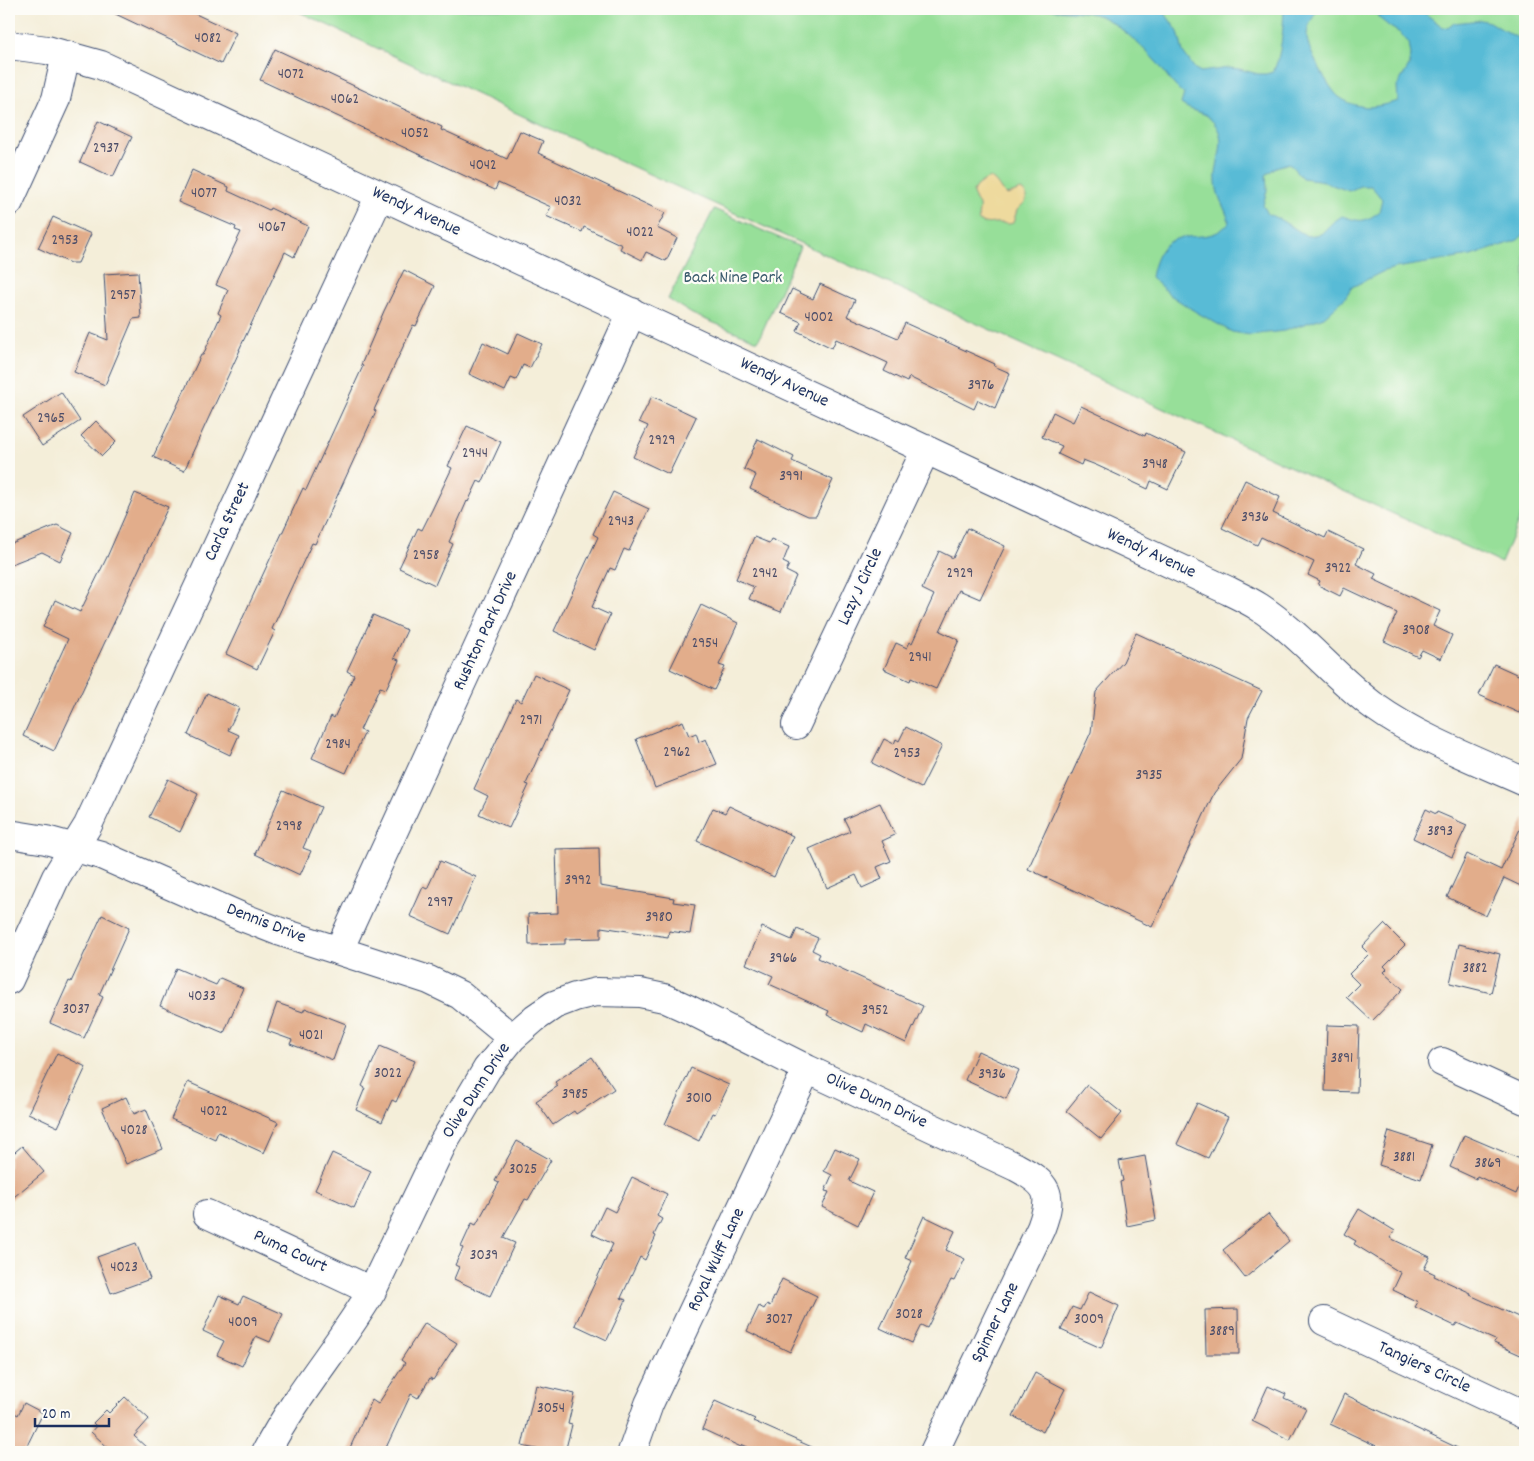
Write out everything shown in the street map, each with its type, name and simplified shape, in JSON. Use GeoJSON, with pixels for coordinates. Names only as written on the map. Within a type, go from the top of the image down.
{"type":"FeatureCollection","features":[{"type":"Feature","properties":{"kind":"street","name":"Wendy Avenue"},"geometry":{"type":"LineString","coordinates":[[9,45],[47,50],[101,66],[1245,599],[1277,621],[1352,688],[1390,717],[1525,782]]}},
{"type":"Feature","properties":{"kind":"street"},"geometry":{"type":"LineString","coordinates":[[9,202],[56,99],[66,55]]}},
{"type":"Feature","properties":{"kind":"street","name":"Carla Street"},"geometry":{"type":"LineString","coordinates":[[9,980],[56,878],[96,807],[380,195]]}},
{"type":"Feature","properties":{"kind":"street","name":"Rushton Park Drive"},"geometry":{"type":"LineString","coordinates":[[340,950],[632,312]]}},
{"type":"Feature","properties":{"kind":"street","name":"Lazy J Circle"},"geometry":{"type":"LineString","coordinates":[[796,725],[926,449]]}},
{"type":"Feature","properties":{"kind":"street","name":"Dennis Drive"},"geometry":{"type":"LineString","coordinates":[[9,834],[28,836],[101,855],[278,931],[429,980],[460,995],[512,1038]]}},
{"type":"Feature","properties":{"kind":"street","name":"Olive Dunn Drive"},"geometry":{"type":"LineString","coordinates":[[266,1452],[297,1400],[372,1291],[442,1143],[487,1069],[512,1038],[535,1018],[554,1005],[575,997],[596,992],[640,993],[664,998],[808,1069],[1016,1167],[1039,1181],[1047,1191]]}},
{"type":"Feature","properties":{"kind":"street"},"geometry":{"type":"LineString","coordinates":[[1442,1062],[1525,1100]]}},
{"type":"Feature","properties":{"kind":"street","name":"Royal Wulff Lane"},"geometry":{"type":"LineString","coordinates":[[632,1452],[649,1404],[808,1069]]}},
{"type":"Feature","properties":{"kind":"street","name":"Spinner Lane"},"geometry":{"type":"LineString","coordinates":[[934,1452],[1042,1228],[1048,1203],[1047,1191]]}},
{"type":"Feature","properties":{"kind":"street","name":"Puma Court"},"geometry":{"type":"LineString","coordinates":[[207,1214],[372,1291]]}},
{"type":"Feature","properties":{"kind":"street","name":"Tangiers Circle"},"geometry":{"type":"LineString","coordinates":[[1324,1321],[1525,1415]]}},
{"type":"Feature","properties":{"kind":"green space"},"geometry":{"type":"Polygon","coordinates":[[[293,9],[1525,9],[1525,505],[1501,563],[557,132],[293,9]]]}},
{"type":"Feature","properties":{"kind":"green space","name":"Back Nine Park"},"geometry":{"type":"Polygon","coordinates":[[[714,209],[800,247],[758,341],[692,314],[668,299],[714,209]]]}},
{"type":"Feature","properties":{"kind":"sand"},"geometry":{"type":"Polygon","coordinates":[[[990,178],[1007,195],[1021,190],[1026,194],[1026,201],[1017,210],[1013,223],[988,224],[979,221],[979,205],[973,191],[979,184],[990,178]]]}},
{"type":"Feature","properties":{"kind":"water"},"geometry":{"type":"Polygon","coordinates":[[[1050,9],[1162,9],[1178,32],[1183,52],[1195,69],[1201,72],[1229,68],[1266,74],[1273,72],[1276,65],[1282,41],[1284,9],[1319,9],[1311,21],[1307,32],[1310,50],[1314,59],[1339,97],[1354,105],[1364,107],[1379,106],[1398,101],[1397,86],[1409,66],[1411,55],[1409,43],[1400,33],[1379,18],[1374,9],[1419,9],[1443,27],[1448,28],[1454,23],[1481,20],[1489,22],[1525,42],[1525,233],[1518,240],[1471,256],[1395,268],[1382,272],[1352,287],[1344,299],[1324,317],[1284,331],[1250,335],[1232,332],[1170,295],[1151,277],[1157,257],[1165,245],[1175,239],[1209,235],[1220,231],[1229,222],[1216,182],[1221,144],[1218,130],[1206,115],[1181,104],[1184,94],[1173,84],[1147,52],[1115,24],[1094,14],[1050,9]],[[1289,163],[1276,167],[1266,175],[1267,190],[1263,205],[1268,214],[1307,236],[1321,234],[1342,216],[1365,220],[1379,212],[1382,199],[1371,186],[1360,186],[1349,191],[1318,180],[1302,178],[1289,163]]]}},
{"type":"Feature","properties":{"kind":"building"},"geometry":{"type":"Polygon","coordinates":[[[105,9],[185,9],[236,33],[221,64],[105,9]]]}},
{"type":"Feature","properties":{"kind":"building"},"geometry":{"type":"Polygon","coordinates":[[[275,49],[442,127],[441,130],[507,159],[520,131],[543,141],[538,153],[665,213],[657,228],[677,238],[666,261],[646,252],[642,260],[620,249],[622,245],[584,227],[582,232],[546,216],[551,207],[498,183],[495,190],[260,80],[275,49]]]}},
{"type":"Feature","properties":{"kind":"building"},"geometry":{"type":"Polygon","coordinates":[[[98,121],[132,137],[113,177],[80,162],[98,121]]]}},
{"type":"Feature","properties":{"kind":"building"},"geometry":{"type":"Polygon","coordinates":[[[192,170],[229,187],[228,191],[308,226],[294,257],[285,252],[184,471],[153,457],[221,315],[218,313],[228,290],[216,285],[241,232],[235,230],[236,227],[178,202],[192,170]]]}},
{"type":"Feature","properties":{"kind":"building"},"geometry":{"type":"Polygon","coordinates":[[[53,217],[91,234],[78,263],[70,263],[38,248],[53,217]]]}},
{"type":"Feature","properties":{"kind":"building"},"geometry":{"type":"Polygon","coordinates":[[[404,270],[435,286],[416,326],[413,325],[315,544],[312,543],[272,629],[275,631],[257,669],[226,654],[303,488],[306,490],[363,366],[361,365],[384,311],[404,270]]]}},
{"type":"Feature","properties":{"kind":"building"},"geometry":{"type":"Polygon","coordinates":[[[138,272],[141,318],[133,319],[105,385],[74,372],[90,333],[108,340],[104,274],[138,272]]]}},
{"type":"Feature","properties":{"kind":"building"},"geometry":{"type":"Polygon","coordinates":[[[820,284],[855,300],[847,316],[898,338],[905,323],[995,364],[994,366],[1010,373],[995,408],[978,400],[974,409],[909,377],[907,382],[884,371],[888,363],[836,339],[832,348],[797,331],[801,322],[781,313],[792,289],[813,299],[820,284]]]}},
{"type":"Feature","properties":{"kind":"building"},"geometry":{"type":"Polygon","coordinates":[[[518,333],[542,344],[530,368],[523,365],[516,380],[511,378],[505,391],[469,374],[483,342],[508,354],[518,333]]]}},
{"type":"Feature","properties":{"kind":"building"},"geometry":{"type":"Polygon","coordinates":[[[61,392],[80,421],[42,446],[23,417],[61,392]]]}},
{"type":"Feature","properties":{"kind":"building"},"geometry":{"type":"Polygon","coordinates":[[[652,396],[696,417],[669,474],[633,457],[648,426],[639,422],[652,396]]]}},
{"type":"Feature","properties":{"kind":"building"},"geometry":{"type":"Polygon","coordinates":[[[1081,406],[1145,436],[1146,433],[1186,452],[1168,489],[1151,481],[1148,489],[1096,465],[1083,460],[1081,465],[1058,454],[1062,446],[1042,437],[1053,412],[1073,422],[1081,406]]]}},
{"type":"Feature","properties":{"kind":"building"},"geometry":{"type":"Polygon","coordinates":[[[96,421],[116,442],[102,456],[81,436],[96,421]]]}},
{"type":"Feature","properties":{"kind":"building"},"geometry":{"type":"Polygon","coordinates":[[[467,426],[501,442],[482,483],[478,481],[467,501],[449,542],[453,544],[435,585],[399,568],[418,528],[422,530],[432,510],[452,468],[448,466],[467,426]]]}},
{"type":"Feature","properties":{"kind":"building"},"geometry":{"type":"Polygon","coordinates":[[[758,439],[794,457],[792,461],[833,480],[816,516],[808,516],[750,489],[756,475],[744,469],[758,439]]]}},
{"type":"Feature","properties":{"kind":"building"},"geometry":{"type":"Polygon","coordinates":[[[1245,480],[1280,497],[1273,513],[1325,538],[1328,532],[1363,549],[1356,564],[1376,574],[1373,579],[1440,611],[1433,626],[1452,635],[1441,659],[1422,650],[1418,657],[1384,641],[1397,613],[1344,588],[1340,596],[1318,585],[1320,581],[1308,575],[1314,562],[1261,537],[1257,545],[1222,528],[1245,480]]]}},
{"type":"Feature","properties":{"kind":"building"},"geometry":{"type":"Polygon","coordinates":[[[613,492],[649,509],[629,551],[624,549],[615,570],[610,568],[592,607],[610,615],[594,650],[554,631],[598,537],[593,534],[613,492]]]}},
{"type":"Feature","properties":{"kind":"building"},"geometry":{"type":"Polygon","coordinates":[[[135,493],[168,507],[54,751],[23,736],[68,639],[43,627],[55,600],[80,612],[135,493]]]}},
{"type":"Feature","properties":{"kind":"building"},"geometry":{"type":"Polygon","coordinates":[[[57,525],[73,533],[60,561],[42,552],[9,565],[9,545],[57,525]]]}},
{"type":"Feature","properties":{"kind":"building"},"geometry":{"type":"Polygon","coordinates":[[[967,528],[1005,546],[980,599],[959,590],[940,631],[959,640],[936,689],[911,678],[910,681],[884,669],[896,643],[907,648],[910,642],[912,643],[934,595],[922,589],[939,551],[953,558],[967,528]]]}},
{"type":"Feature","properties":{"kind":"building"},"geometry":{"type":"Polygon","coordinates":[[[754,537],[769,543],[771,539],[789,547],[783,562],[789,565],[786,571],[796,576],[781,612],[749,599],[754,587],[736,579],[754,537]]]}},
{"type":"Feature","properties":{"kind":"building"},"geometry":{"type":"Polygon","coordinates":[[[701,605],[738,623],[719,665],[725,667],[714,690],[670,669],[701,605]]]}},
{"type":"Feature","properties":{"kind":"building"},"geometry":{"type":"Polygon","coordinates":[[[373,615],[407,630],[394,658],[399,660],[386,689],[380,687],[360,730],[365,732],[346,773],[312,758],[331,716],[334,718],[354,675],[347,671],[373,615]]]}},
{"type":"Feature","properties":{"kind":"building"},"geometry":{"type":"Polygon","coordinates":[[[1136,633],[1262,691],[1248,718],[1241,759],[1214,793],[1152,927],[1028,869],[1091,732],[1096,692],[1123,662],[1136,633]]]}},
{"type":"Feature","properties":{"kind":"building"},"geometry":{"type":"Polygon","coordinates":[[[1494,664],[1525,678],[1525,700],[1519,713],[1479,695],[1494,664]]]}},
{"type":"Feature","properties":{"kind":"building"},"geometry":{"type":"Polygon","coordinates":[[[534,674],[569,690],[526,784],[529,785],[509,828],[479,814],[488,796],[474,789],[516,699],[521,702],[534,674]]]}},
{"type":"Feature","properties":{"kind":"building"},"geometry":{"type":"Polygon","coordinates":[[[207,693],[239,708],[228,730],[239,735],[230,755],[188,735],[207,693]]]}},
{"type":"Feature","properties":{"kind":"building"},"geometry":{"type":"Polygon","coordinates":[[[683,721],[689,736],[696,733],[699,742],[706,739],[717,764],[655,788],[636,739],[683,721]]]}},
{"type":"Feature","properties":{"kind":"building"},"geometry":{"type":"Polygon","coordinates":[[[906,727],[942,746],[921,788],[872,763],[884,739],[894,744],[896,739],[899,741],[906,727]]]}},
{"type":"Feature","properties":{"kind":"building"},"geometry":{"type":"Polygon","coordinates":[[[168,779],[198,794],[180,832],[149,817],[168,779]]]}},
{"type":"Feature","properties":{"kind":"building"},"geometry":{"type":"Polygon","coordinates":[[[283,790],[321,807],[303,848],[311,851],[300,875],[255,854],[283,790]]]}},
{"type":"Feature","properties":{"kind":"building"},"geometry":{"type":"Polygon","coordinates":[[[880,803],[895,835],[882,841],[891,861],[877,867],[882,879],[862,888],[856,875],[827,888],[809,849],[850,831],[844,819],[880,803]]]}},
{"type":"Feature","properties":{"kind":"building"},"geometry":{"type":"Polygon","coordinates":[[[729,806],[793,836],[774,877],[697,841],[713,808],[725,813],[729,806]]]}},
{"type":"Feature","properties":{"kind":"building"},"geometry":{"type":"Polygon","coordinates":[[[1426,809],[1467,825],[1452,857],[1413,838],[1426,809]]]}},
{"type":"Feature","properties":{"kind":"building"},"geometry":{"type":"Polygon","coordinates":[[[1525,818],[1525,888],[1504,878],[1486,916],[1447,897],[1467,854],[1501,870],[1525,818]]]}},
{"type":"Feature","properties":{"kind":"building"},"geometry":{"type":"Polygon","coordinates":[[[599,848],[600,886],[674,898],[673,902],[695,905],[690,934],[669,931],[668,937],[601,927],[601,938],[565,939],[565,944],[529,945],[528,914],[558,913],[556,849],[599,848]]]}},
{"type":"Feature","properties":{"kind":"building"},"geometry":{"type":"Polygon","coordinates":[[[440,861],[476,877],[450,934],[410,916],[423,887],[427,889],[440,861]]]}},
{"type":"Feature","properties":{"kind":"building"},"geometry":{"type":"Polygon","coordinates":[[[102,915],[129,928],[99,995],[103,997],[84,1038],[50,1023],[102,915]]]}},
{"type":"Feature","properties":{"kind":"building"},"geometry":{"type":"Polygon","coordinates":[[[1384,924],[1405,945],[1384,966],[1387,969],[1384,972],[1403,989],[1372,1021],[1346,997],[1359,984],[1349,974],[1369,954],[1362,947],[1384,924]]]}},
{"type":"Feature","properties":{"kind":"building"},"geometry":{"type":"Polygon","coordinates":[[[762,927],[792,940],[797,929],[818,938],[812,950],[820,954],[818,958],[923,1006],[906,1043],[866,1024],[863,1032],[827,1015],[829,1011],[769,984],[773,976],[746,964],[762,927]]]}},
{"type":"Feature","properties":{"kind":"building"},"geometry":{"type":"Polygon","coordinates":[[[1459,944],[1500,954],[1491,993],[1450,983],[1459,944]]]}},
{"type":"Feature","properties":{"kind":"building"},"geometry":{"type":"Polygon","coordinates":[[[176,968],[216,985],[220,978],[243,988],[224,1033],[160,1006],[176,968]]]}},
{"type":"Feature","properties":{"kind":"building"},"geometry":{"type":"Polygon","coordinates":[[[277,1003],[303,1012],[305,1008],[346,1024],[333,1060],[290,1044],[292,1040],[267,1031],[277,1003]]]}},
{"type":"Feature","properties":{"kind":"building"},"geometry":{"type":"Polygon","coordinates":[[[1327,1025],[1359,1026],[1357,1092],[1325,1091],[1327,1025]]]}},
{"type":"Feature","properties":{"kind":"building"},"geometry":{"type":"Polygon","coordinates":[[[380,1046],[415,1061],[396,1102],[392,1100],[382,1122],[356,1110],[365,1088],[362,1086],[380,1046]]]}},
{"type":"Feature","properties":{"kind":"building"},"geometry":{"type":"Polygon","coordinates":[[[978,1051],[1019,1070],[1006,1099],[965,1080],[978,1051]]]}},
{"type":"Feature","properties":{"kind":"building"},"geometry":{"type":"Polygon","coordinates":[[[57,1053],[86,1067],[58,1127],[28,1113],[57,1053]]]}},
{"type":"Feature","properties":{"kind":"building"},"geometry":{"type":"Polygon","coordinates":[[[592,1057],[614,1089],[576,1114],[574,1111],[553,1125],[536,1101],[558,1086],[555,1082],[592,1057]]]}},
{"type":"Feature","properties":{"kind":"building"},"geometry":{"type":"Polygon","coordinates":[[[691,1068],[729,1085],[715,1114],[712,1113],[699,1141],[665,1124],[691,1068]]]}},
{"type":"Feature","properties":{"kind":"building"},"geometry":{"type":"Polygon","coordinates":[[[188,1082],[278,1122],[264,1153],[218,1132],[215,1139],[171,1119],[188,1082]]]}},
{"type":"Feature","properties":{"kind":"building"},"geometry":{"type":"Polygon","coordinates":[[[1087,1085],[1122,1113],[1101,1139],[1066,1111],[1087,1085]]]}},
{"type":"Feature","properties":{"kind":"building"},"geometry":{"type":"Polygon","coordinates":[[[126,1097],[134,1114],[146,1109],[163,1149],[126,1164],[102,1108],[126,1097]]]}},
{"type":"Feature","properties":{"kind":"building"},"geometry":{"type":"Polygon","coordinates":[[[1197,1103],[1228,1117],[1208,1158],[1177,1144],[1197,1103]]]}},
{"type":"Feature","properties":{"kind":"building"},"geometry":{"type":"Polygon","coordinates":[[[1389,1131],[1432,1145],[1421,1179],[1379,1165],[1389,1131]]]}},
{"type":"Feature","properties":{"kind":"building"},"geometry":{"type":"Polygon","coordinates":[[[1464,1135],[1525,1161],[1525,1173],[1516,1194],[1477,1176],[1476,1179],[1450,1167],[1464,1135]]]}},
{"type":"Feature","properties":{"kind":"building"},"geometry":{"type":"Polygon","coordinates":[[[517,1141],[551,1160],[528,1200],[525,1199],[503,1238],[515,1243],[490,1296],[454,1279],[459,1267],[455,1265],[472,1223],[476,1225],[499,1183],[495,1181],[517,1141]]]}},
{"type":"Feature","properties":{"kind":"building"},"geometry":{"type":"Polygon","coordinates":[[[22,1146],[44,1172],[9,1201],[9,1157],[22,1146]]]}},
{"type":"Feature","properties":{"kind":"building"},"geometry":{"type":"Polygon","coordinates":[[[835,1148],[860,1159],[849,1181],[873,1192],[858,1225],[822,1207],[829,1192],[825,1191],[832,1175],[824,1171],[835,1148]]]}},
{"type":"Feature","properties":{"kind":"building"},"geometry":{"type":"Polygon","coordinates":[[[332,1153],[371,1171],[354,1208],[315,1190],[332,1153]]]}},
{"type":"Feature","properties":{"kind":"building"},"geometry":{"type":"Polygon","coordinates":[[[1145,1156],[1156,1220],[1127,1226],[1120,1182],[1123,1181],[1119,1161],[1145,1156]]]}},
{"type":"Feature","properties":{"kind":"building"},"geometry":{"type":"Polygon","coordinates":[[[632,1177],[667,1194],[657,1216],[662,1219],[654,1235],[656,1236],[645,1260],[640,1257],[621,1298],[626,1300],[607,1340],[575,1325],[613,1244],[592,1234],[605,1207],[615,1212],[632,1177]]]}},
{"type":"Feature","properties":{"kind":"building"},"geometry":{"type":"Polygon","coordinates":[[[1359,1209],[1395,1231],[1390,1238],[1430,1257],[1424,1269],[1435,1274],[1434,1276],[1525,1320],[1525,1357],[1494,1343],[1495,1340],[1457,1323],[1455,1326],[1415,1307],[1418,1302],[1393,1290],[1401,1273],[1354,1244],[1356,1241],[1344,1234],[1359,1209]]]}},
{"type":"Feature","properties":{"kind":"building"},"geometry":{"type":"Polygon","coordinates":[[[1268,1214],[1289,1241],[1245,1278],[1223,1250],[1268,1214]]]}},
{"type":"Feature","properties":{"kind":"building"},"geometry":{"type":"Polygon","coordinates":[[[924,1216],[955,1231],[946,1250],[965,1259],[954,1281],[951,1280],[927,1328],[921,1325],[912,1343],[880,1328],[912,1261],[905,1258],[924,1216]]]}},
{"type":"Feature","properties":{"kind":"building"},"geometry":{"type":"Polygon","coordinates":[[[136,1243],[150,1279],[111,1293],[97,1257],[136,1243]]]}},
{"type":"Feature","properties":{"kind":"building"},"geometry":{"type":"Polygon","coordinates":[[[782,1279],[817,1296],[790,1352],[747,1331],[759,1306],[764,1309],[767,1304],[770,1306],[782,1279]]]}},
{"type":"Feature","properties":{"kind":"building"},"geometry":{"type":"Polygon","coordinates":[[[1089,1292],[1119,1306],[1101,1348],[1061,1330],[1072,1307],[1080,1310],[1089,1292]]]}},
{"type":"Feature","properties":{"kind":"building"},"geometry":{"type":"Polygon","coordinates":[[[219,1295],[239,1304],[243,1296],[283,1314],[270,1342],[256,1336],[242,1366],[217,1355],[224,1341],[203,1331],[219,1295]]]}},
{"type":"Feature","properties":{"kind":"building"},"geometry":{"type":"Polygon","coordinates":[[[1238,1309],[1239,1354],[1206,1354],[1205,1310],[1238,1309]]]}},
{"type":"Feature","properties":{"kind":"building"},"geometry":{"type":"Polygon","coordinates":[[[425,1323],[457,1343],[433,1380],[430,1378],[418,1398],[411,1394],[384,1452],[348,1452],[372,1400],[378,1404],[405,1363],[401,1360],[425,1323]]]}},
{"type":"Feature","properties":{"kind":"building"},"geometry":{"type":"Polygon","coordinates":[[[1035,1373],[1065,1389],[1043,1432],[1013,1416],[1035,1373]]]}},
{"type":"Feature","properties":{"kind":"building"},"geometry":{"type":"Polygon","coordinates":[[[536,1385],[575,1394],[568,1424],[572,1425],[565,1452],[550,1452],[522,1446],[536,1385]]]}},
{"type":"Feature","properties":{"kind":"building"},"geometry":{"type":"Polygon","coordinates":[[[1268,1386],[1286,1394],[1284,1398],[1306,1408],[1290,1440],[1252,1421],[1268,1386]]]}},
{"type":"Feature","properties":{"kind":"building"},"geometry":{"type":"Polygon","coordinates":[[[1344,1394],[1466,1452],[1389,1452],[1330,1424],[1344,1394]]]}},
{"type":"Feature","properties":{"kind":"building"},"geometry":{"type":"Polygon","coordinates":[[[125,1397],[149,1419],[134,1436],[148,1449],[145,1452],[126,1452],[122,1448],[118,1452],[113,1452],[91,1432],[96,1426],[93,1423],[106,1410],[109,1413],[125,1397]]]}},
{"type":"Feature","properties":{"kind":"building"},"geometry":{"type":"Polygon","coordinates":[[[715,1401],[755,1419],[753,1421],[823,1452],[759,1452],[742,1445],[741,1447],[702,1429],[715,1401]]]}},
{"type":"Feature","properties":{"kind":"building"},"geometry":{"type":"Polygon","coordinates":[[[24,1403],[43,1413],[24,1452],[9,1452],[9,1410],[18,1415],[24,1403]]]}}]}
